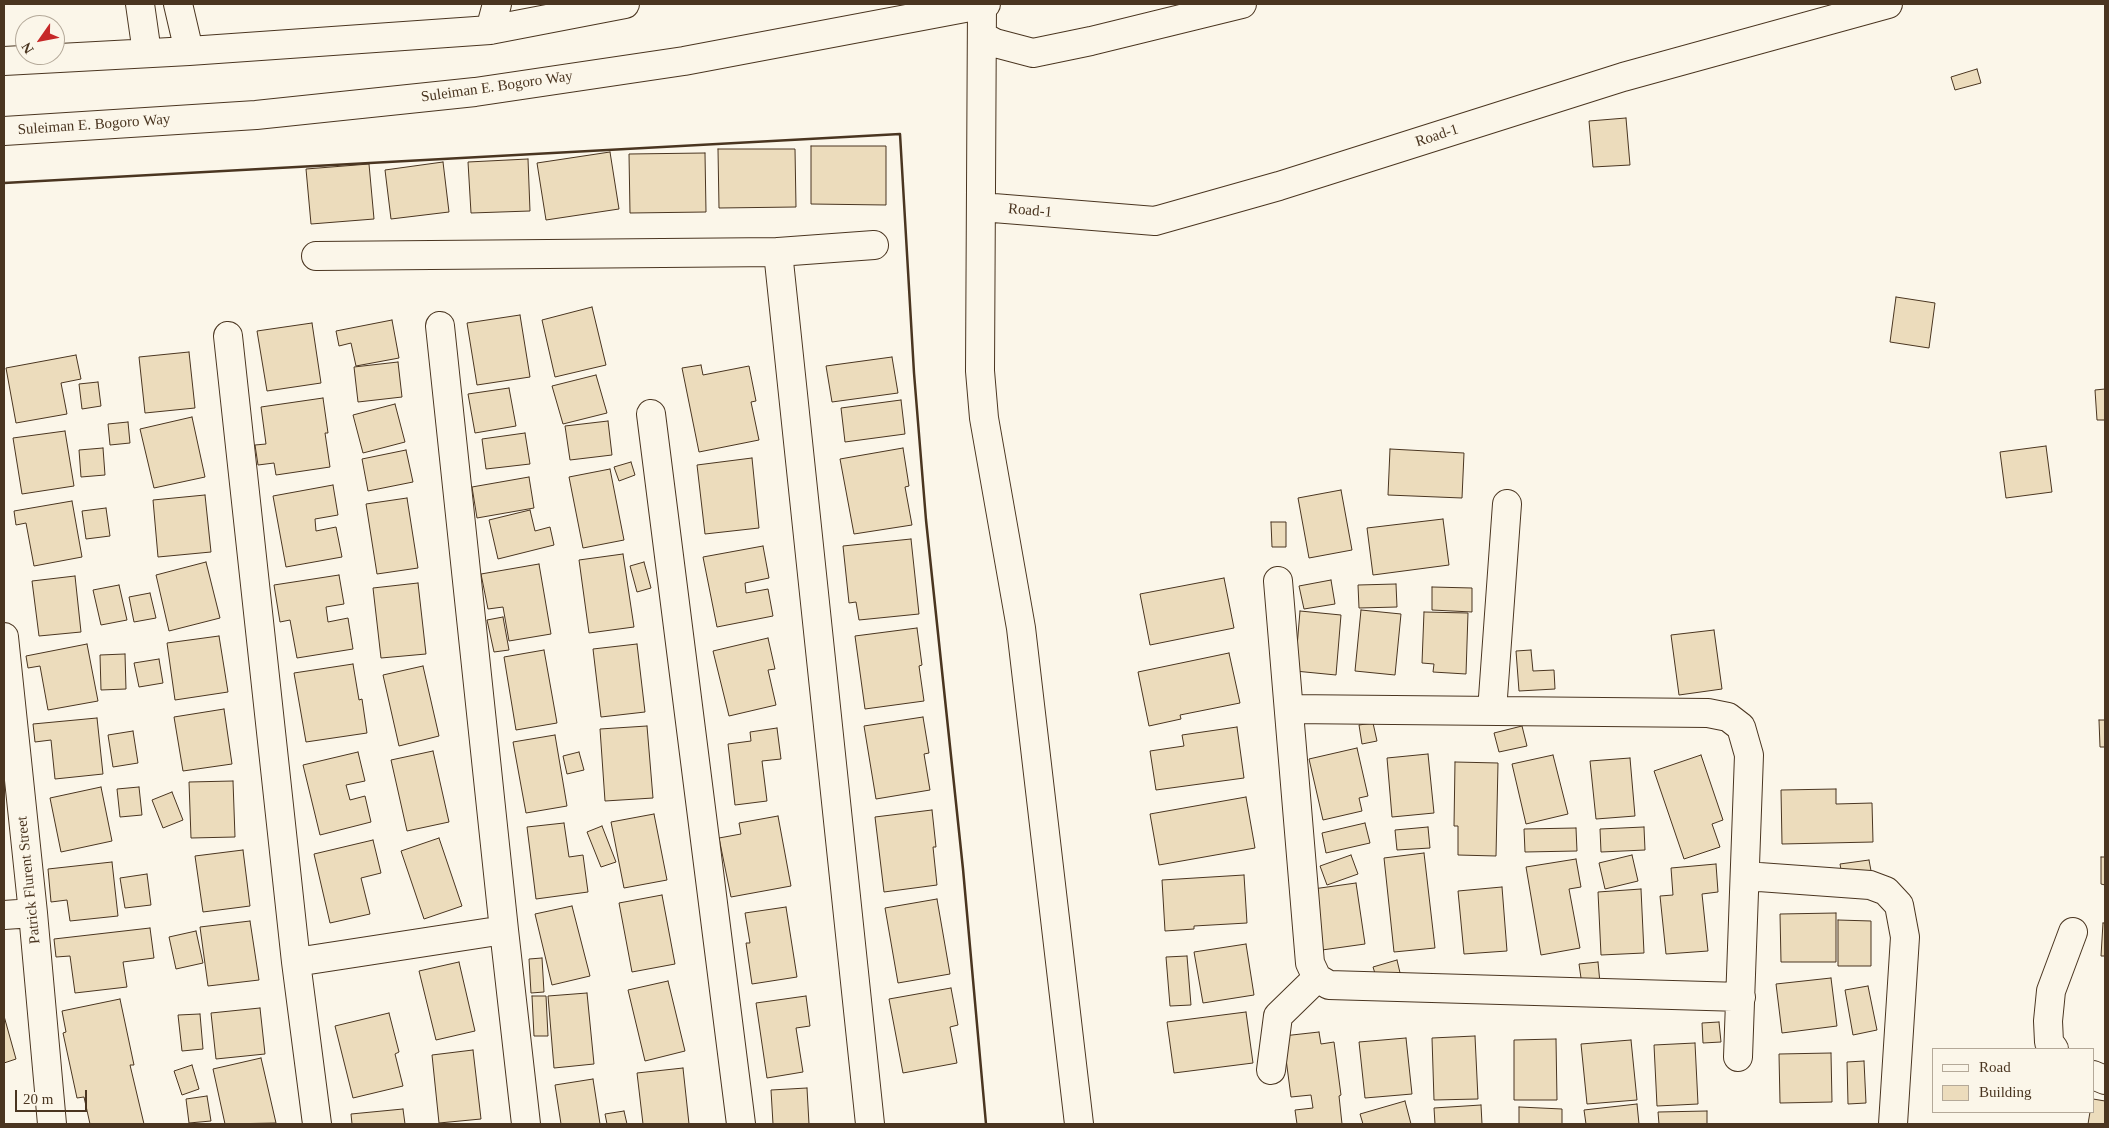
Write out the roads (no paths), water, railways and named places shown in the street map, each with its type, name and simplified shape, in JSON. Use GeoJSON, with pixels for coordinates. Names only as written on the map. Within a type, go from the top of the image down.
{"type":"FeatureCollection","features":[{"type":"Feature","properties":{"kind":"street"},"geometry":{"type":"LineString","coordinates":[[140,4],[147,53]]}},
{"type":"Feature","properties":{"kind":"street"},"geometry":{"type":"LineString","coordinates":[[178,4],[189,51]]}},
{"type":"Feature","properties":{"kind":"street"},"geometry":{"type":"LineString","coordinates":[[490,30],[497,4]]}},
{"type":"Feature","properties":{"kind":"street"},"geometry":{"type":"LineString","coordinates":[[4,61],[189,51],[490,30],[625,4]]}},
{"type":"Feature","properties":{"kind":"street"},"geometry":{"type":"LineString","coordinates":[[983,4],[980,371],[984,418],[1021,628],[1079,1124]]}},
{"type":"Feature","properties":{"kind":"street","name":"Suleiman E. Bogoro Way"},"geometry":{"type":"LineString","coordinates":[[4,131],[256,115],[475,92],[684,61],[983,4]]}},
{"type":"Feature","properties":{"kind":"street"},"geometry":{"type":"LineString","coordinates":[[982,36],[995,43],[1034,53],[1242,4]]}},
{"type":"Feature","properties":{"kind":"street","name":"Road-1"},"geometry":{"type":"LineString","coordinates":[[981,207],[1155,221],[1279,186],[1623,77],[1888,4]]}},
{"type":"Feature","properties":{"kind":"street"},"geometry":{"type":"LineString","coordinates":[[316,256],[778,252],[874,245]]}},
{"type":"Feature","properties":{"kind":"street"},"geometry":{"type":"LineString","coordinates":[[778,252],[870,1124]]}},
{"type":"Feature","properties":{"kind":"street"},"geometry":{"type":"LineString","coordinates":[[440,326],[526,1124]]}},
{"type":"Feature","properties":{"kind":"street"},"geometry":{"type":"LineString","coordinates":[[228,336],[296,962],[317,1124]]}},
{"type":"Feature","properties":{"kind":"street"},"geometry":{"type":"LineString","coordinates":[[651,414],[741,1124]]}},
{"type":"Feature","properties":{"kind":"street"},"geometry":{"type":"LineString","coordinates":[[1492,711],[1507,504]]}},
{"type":"Feature","properties":{"kind":"street"},"geometry":{"type":"LineString","coordinates":[[1278,581],[1310,963],[1317,978],[1329,985],[1741,997]]}},
{"type":"Feature","properties":{"kind":"street","name":"Patrick Flurent Street"},"geometry":{"type":"LineString","coordinates":[[4,637],[33,913],[52,1124]]}},
{"type":"Feature","properties":{"kind":"street"},"geometry":{"type":"LineString","coordinates":[[1289,709],[1708,713],[1728,718],[1741,727],[1749,755],[1738,1057]]}},
{"type":"Feature","properties":{"kind":"street"},"geometry":{"type":"LineString","coordinates":[[1745,876],[1870,885],[1886,891],[1899,904],[1905,937],[1893,1124]]}},
{"type":"Feature","properties":{"kind":"street"},"geometry":{"type":"LineString","coordinates":[[4,915],[33,913]]}},
{"type":"Feature","properties":{"kind":"street"},"geometry":{"type":"LineString","coordinates":[[296,962],[504,930]]}},
{"type":"Feature","properties":{"kind":"street"},"geometry":{"type":"LineString","coordinates":[[2053,1048],[2050,1042],[2049,1028],[2051,991],[2073,932]]}},
{"type":"Feature","properties":{"kind":"street"},"geometry":{"type":"LineString","coordinates":[[1271,1070],[1278,1016],[1317,978]]}}]}
